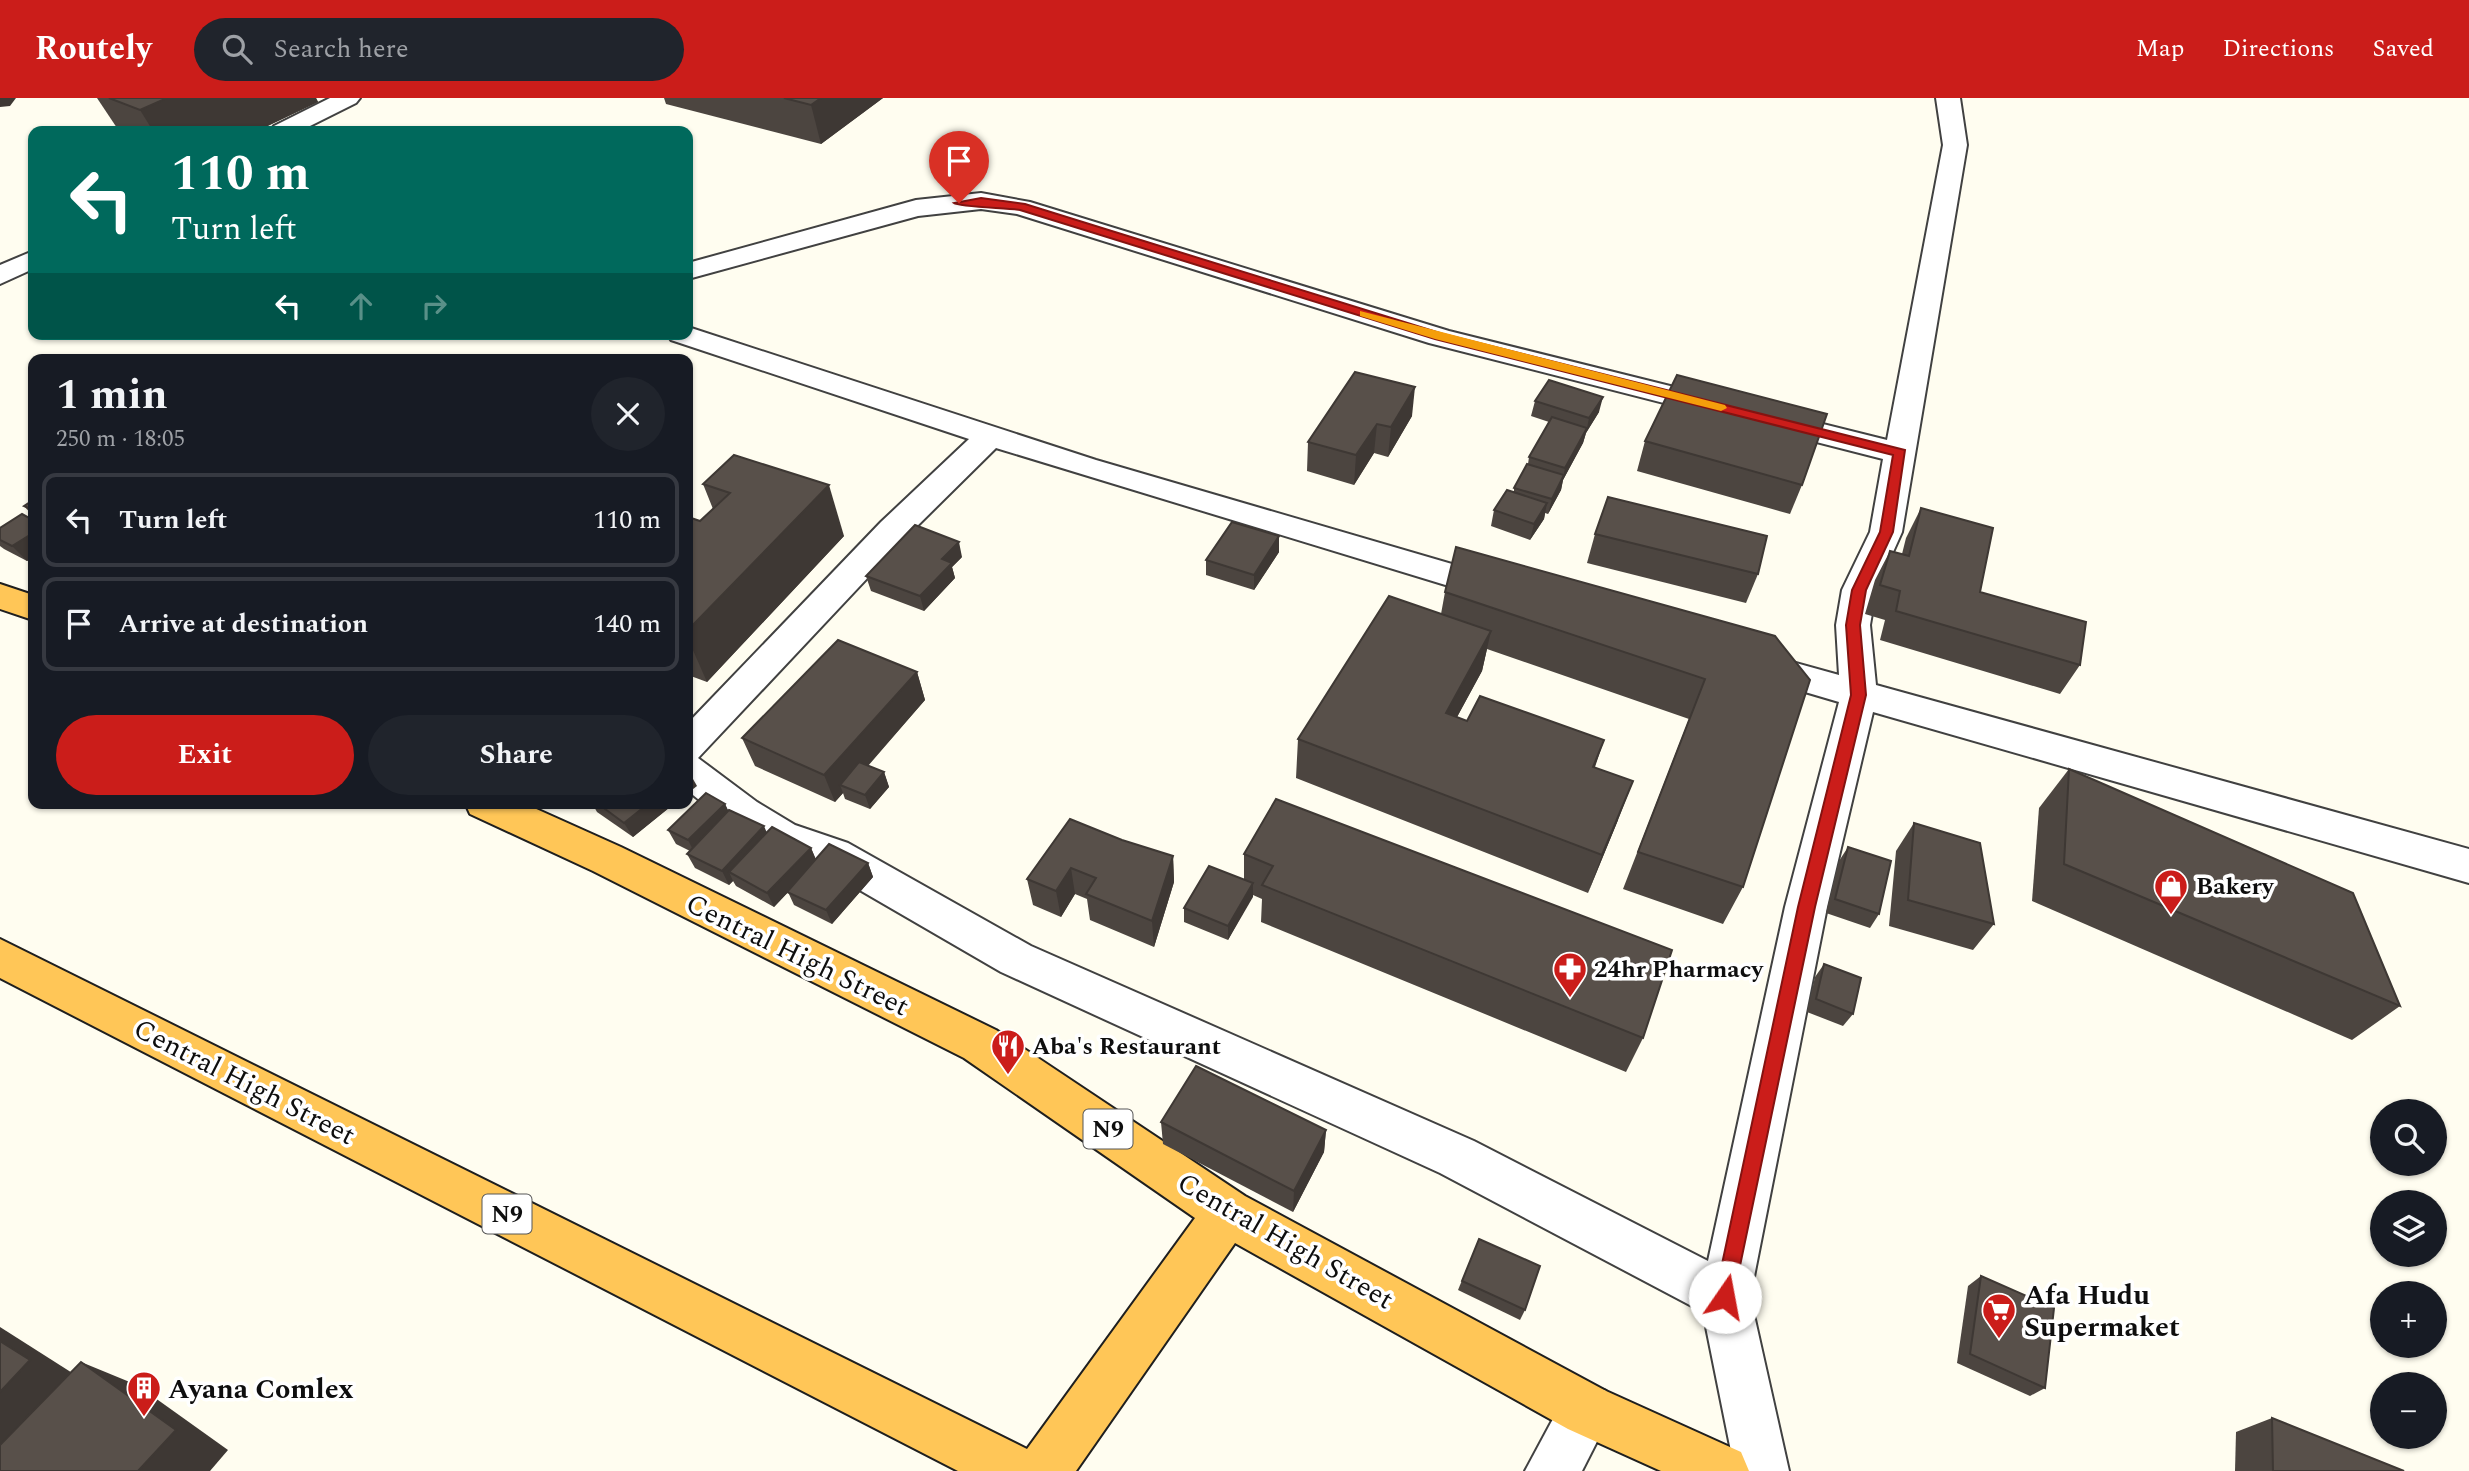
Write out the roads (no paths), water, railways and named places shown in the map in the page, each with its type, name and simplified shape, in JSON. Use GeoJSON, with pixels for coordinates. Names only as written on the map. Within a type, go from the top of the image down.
{"type":"FeatureCollection","features":[{"type":"Feature","properties":{"kind":"highway"},"geometry":{"type":"LineString","coordinates":[[0,596],[28,606]]}},
{"type":"Feature","properties":{"kind":"highway","name":"Central High Street"},"geometry":{"type":"LineString","coordinates":[[497,809],[607,859],[980,1044],[1090,1116],[1228,1213],[1587,1409],[1722,1471]]}},
{"type":"Feature","properties":{"kind":"highway","name":"Central High Street"},"geometry":{"type":"LineString","coordinates":[[0,957],[1014,1471]]}},
{"type":"Feature","properties":{"kind":"highway"},"geometry":{"type":"LineString","coordinates":[[1044,1471],[1228,1213]]}},
{"type":"Feature","properties":{"kind":"street"},"geometry":{"type":"LineString","coordinates":[[292,126],[348,98]]}},
{"type":"Feature","properties":{"kind":"street"},"geometry":{"type":"LineString","coordinates":[[1762,1471],[1725,1297],[1806,907],[1859,695],[1853,625],[1859,590],[1886,532],[1955,145],[1948,98]]}},
{"type":"Feature","properties":{"kind":"street"},"geometry":{"type":"LineString","coordinates":[[693,270],[916,208],[981,201],[1021,206],[1439,337],[1900,453]]}},
{"type":"Feature","properties":{"kind":"street"},"geometry":{"type":"LineString","coordinates":[[0,276],[28,261]]}},
{"type":"Feature","properties":{"kind":"street"},"geometry":{"type":"LineString","coordinates":[[693,338],[1085,467],[1525,597]]}},
{"type":"Feature","properties":{"kind":"street"},"geometry":{"type":"LineString","coordinates":[[693,742],[893,530],[990,436]]}},
{"type":"Feature","properties":{"kind":"street"},"geometry":{"type":"LineString","coordinates":[[1725,656],[2469,866]]}},
{"type":"Feature","properties":{"kind":"street"},"geometry":{"type":"LineString","coordinates":[[693,774],[743,813],[781,836],[834,855],[1016,958],[1457,1157],[1725,1297]]}},
{"type":"Feature","properties":{"kind":"street"},"geometry":{"type":"LineString","coordinates":[[1552,1471],[1587,1409]]}},
{"type":"Feature","properties":{"kind":"place","name":"Bakery"},"geometry":{"type":"Point","coordinates":[2171,916]}},
{"type":"Feature","properties":{"kind":"place","name":"24hr Pharmacy"},"geometry":{"type":"Point","coordinates":[1570,999]}},
{"type":"Feature","properties":{"kind":"place","name":"Aba's Restaurant"},"geometry":{"type":"Point","coordinates":[1008,1076]}},
{"type":"Feature","properties":{"kind":"place","name":"Afa Hudu Supermaket"},"geometry":{"type":"Point","coordinates":[1999,1340]}},
{"type":"Feature","properties":{"kind":"place","name":"Ayana Comlex"},"geometry":{"type":"Point","coordinates":[144,1418]}}]}
